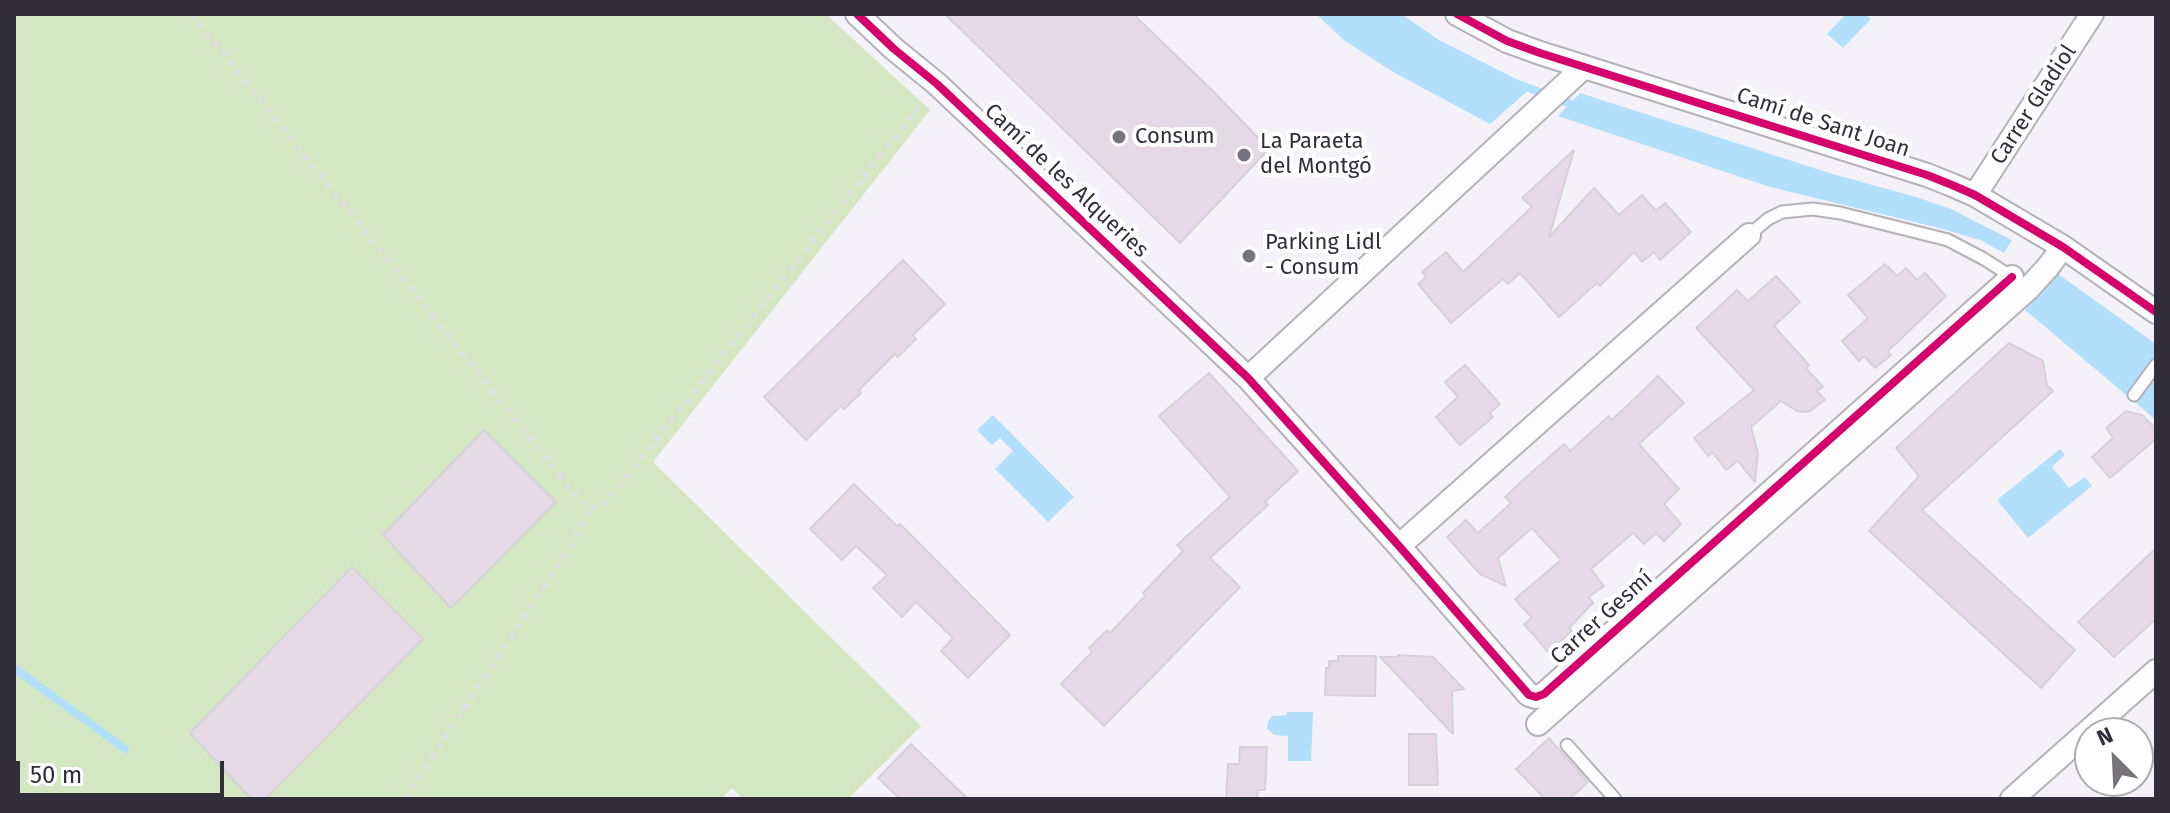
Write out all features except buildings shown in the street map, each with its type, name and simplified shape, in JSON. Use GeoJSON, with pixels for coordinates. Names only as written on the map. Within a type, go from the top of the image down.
{"type":"FeatureCollection","features":[{"type":"Feature","properties":{"kind":"street","name":"Camí de les Alqueries"},"geometry":{"type":"LineString","coordinates":[[857,14],[937,84],[1248,378]]}},
{"type":"Feature","properties":{"kind":"street","name":"Camí de Sant Joan"},"geometry":{"type":"LineString","coordinates":[[1457,14],[1507,41],[1927,175],[1975,195],[2063,247],[2156,312]]}},
{"type":"Feature","properties":{"kind":"street","name":"Carrer Gladiol"},"geometry":{"type":"LineString","coordinates":[[1975,195],[2092,14]]}},
{"type":"Feature","properties":{"kind":"street"},"geometry":{"type":"LineString","coordinates":[[1248,378],[1584,67]]}},
{"type":"Feature","properties":{"kind":"street"},"geometry":{"type":"LineString","coordinates":[[1399,546],[1749,235]]}},
{"type":"Feature","properties":{"kind":"street","name":"Carrer Gesmí"},"geometry":{"type":"LineString","coordinates":[[1538,724],[2063,247]]}},
{"type":"Feature","properties":{"kind":"street","name":"Carrer Gesmí"},"geometry":{"type":"LineString","coordinates":[[1248,378],[1529,695],[1536,697],[1544,694],[2031,279]]}},
{"type":"Feature","properties":{"kind":"street"},"geometry":{"type":"LineString","coordinates":[[2012,799],[2156,671]]}},
{"type":"Feature","properties":{"kind":"lane"},"geometry":{"type":"LineString","coordinates":[[1749,235],[1782,212],[1796,209],[1827,211],[1948,240],[2031,279]]}},
{"type":"Feature","properties":{"kind":"lane"},"geometry":{"type":"LineString","coordinates":[[2134,395],[2156,365]]}},
{"type":"Feature","properties":{"kind":"lane"},"geometry":{"type":"LineString","coordinates":[[1567,745],[1615,799]]}},
{"type":"Feature","properties":{"kind":"path"},"geometry":{"type":"LineString","coordinates":[[192,14],[587,508],[602,505],[623,482],[937,84]]}},
{"type":"Feature","properties":{"kind":"path"},"geometry":{"type":"LineString","coordinates":[[405,799],[570,547],[590,508]]}},
{"type":"Feature","properties":{"kind":"green space"},"geometry":{"type":"Polygon","coordinates":[[[14,14],[826,14],[930,110],[653,462],[921,726],[848,799],[743,799],[732,788],[721,799],[14,799],[14,14]]]}},
{"type":"Feature","properties":{"kind":"water"},"geometry":{"type":"Polygon","coordinates":[[[1316,14],[1401,14],[1439,40],[1532,87],[1490,124],[1395,73],[1345,41],[1316,14]]]}},
{"type":"Feature","properties":{"kind":"water"},"geometry":{"type":"Polygon","coordinates":[[[1846,14],[1866,14],[1871,19],[1843,48],[1827,34],[1846,14]]]}},
{"type":"Feature","properties":{"kind":"water"},"geometry":{"type":"Polygon","coordinates":[[[1580,93],[1836,175],[1916,197],[1951,209],[2012,240],[2004,253],[1980,240],[1939,228],[1770,187],[1558,116],[1580,93]]]}},
{"type":"Feature","properties":{"kind":"water"},"geometry":{"type":"Polygon","coordinates":[[[2058,274],[2156,344],[2156,420],[2025,310],[2058,274]]]}},
{"type":"Feature","properties":{"kind":"water"},"geometry":{"type":"Polygon","coordinates":[[[993,415],[1074,497],[1048,522],[995,469],[1013,451],[1000,438],[992,445],[977,430],[993,415]]]}},
{"type":"Feature","properties":{"kind":"water"},"geometry":{"type":"Polygon","coordinates":[[[2060,449],[2065,455],[2052,467],[2069,488],[2085,477],[2092,486],[2028,538],[1997,500],[2060,449]]]}},
{"type":"Feature","properties":{"kind":"water"},"geometry":{"type":"Polygon","coordinates":[[[1287,712],[1313,712],[1311,761],[1288,761],[1288,736],[1274,735],[1267,728],[1272,716],[1286,715],[1287,712]]]}},
{"type":"Feature","properties":{"kind":"waterway"},"geometry":{"type":"LineString","coordinates":[[1521,85],[1579,107]]}},
{"type":"Feature","properties":{"kind":"waterway"},"geometry":{"type":"LineString","coordinates":[[14,668],[125,749]]}},
{"type":"Feature","properties":{"kind":"cycle path"},"geometry":{"type":"LineString","coordinates":[[857,14],[937,84],[1248,378],[1529,695],[1536,697],[1544,694],[2012,277]]}},
{"type":"Feature","properties":{"kind":"cycle path"},"geometry":{"type":"LineString","coordinates":[[1457,14],[1507,41],[1540,53],[1952,185],[1975,195],[2063,247],[2156,312]]}},
{"type":"Feature","properties":{"kind":"place","name":"Consum"},"geometry":{"type":"Point","coordinates":[1119,137]}},
{"type":"Feature","properties":{"kind":"place","name":"La Paraeta del Montgó"},"geometry":{"type":"Point","coordinates":[1244,155]}},
{"type":"Feature","properties":{"kind":"place","name":"Parking Lidl - Consum"},"geometry":{"type":"Point","coordinates":[1249,256]}}]}
